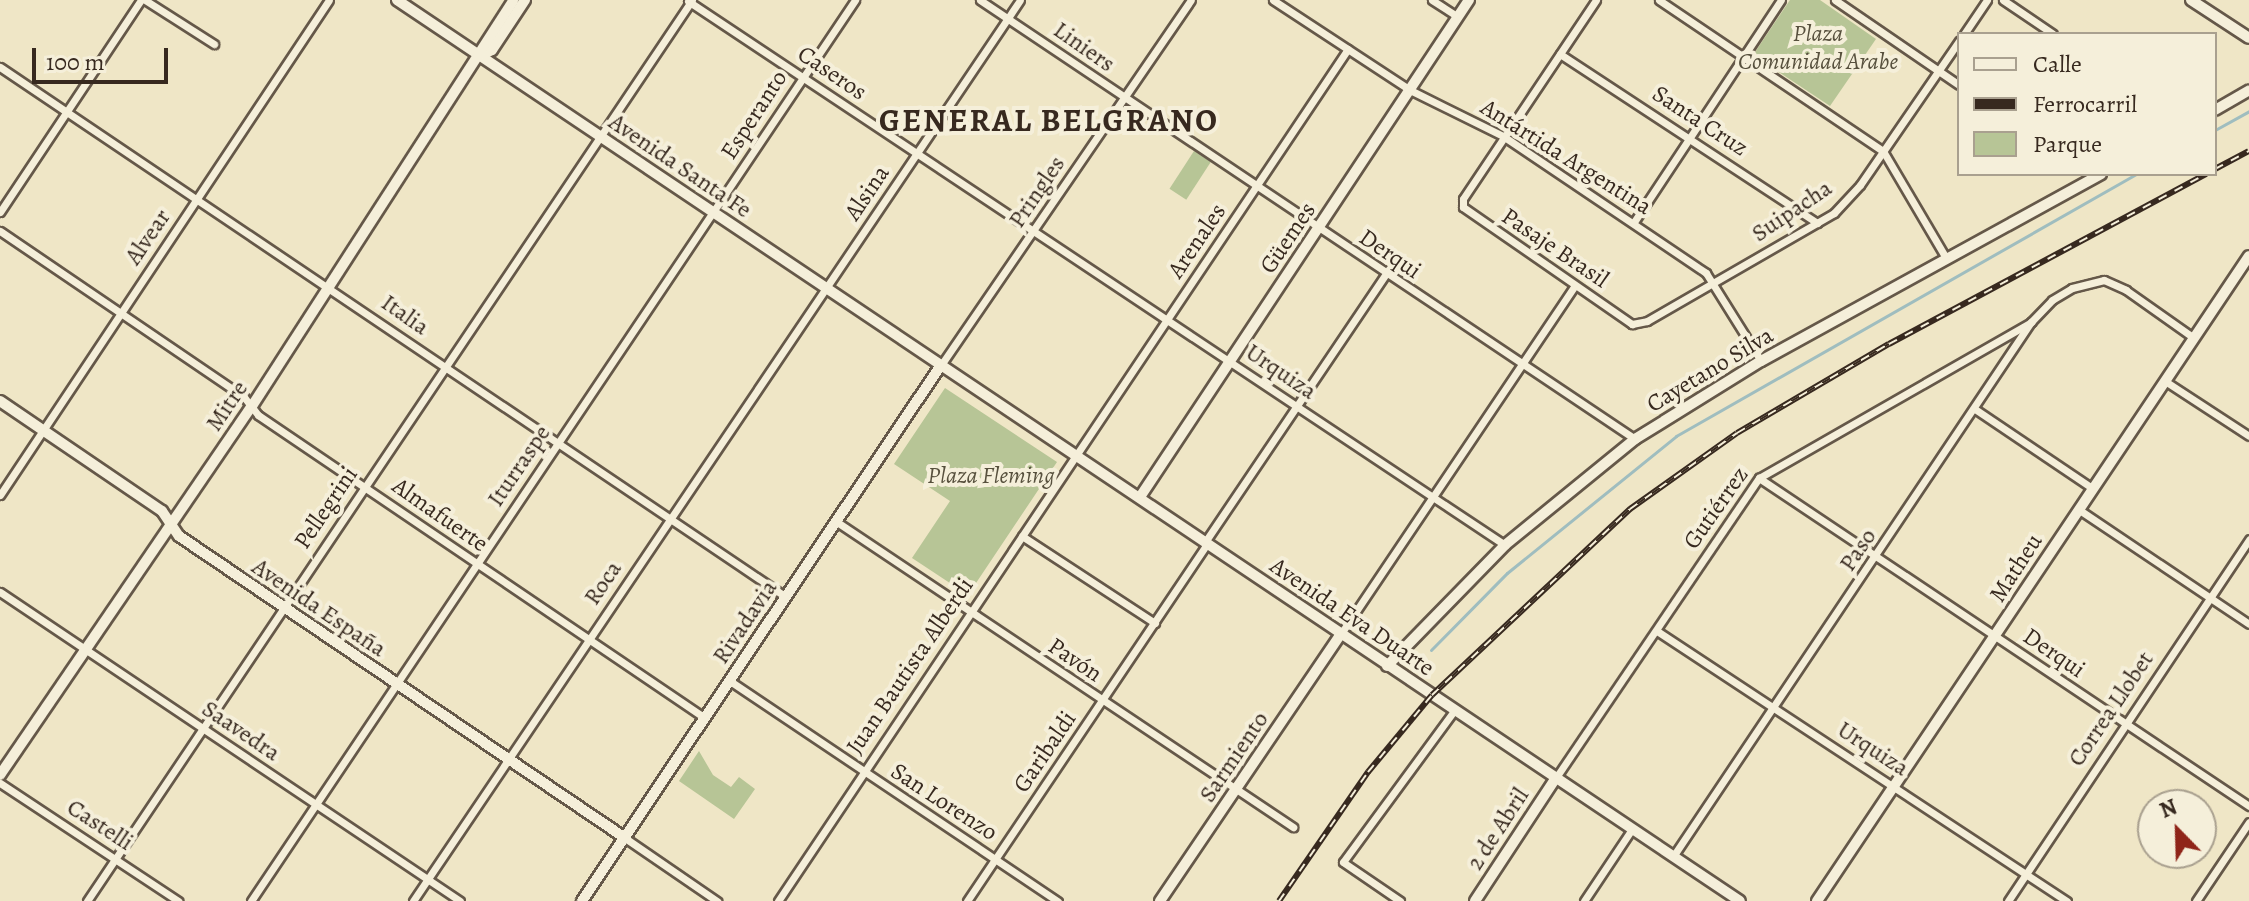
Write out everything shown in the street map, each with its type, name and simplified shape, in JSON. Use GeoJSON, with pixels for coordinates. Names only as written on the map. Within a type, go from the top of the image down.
{"type":"FeatureCollection","features":[{"type":"Feature","properties":{"kind":"street"},"geometry":{"type":"LineString","coordinates":[[0,212],[143,0],[214,44]]}},
{"type":"Feature","properties":{"kind":"street","name":"Alvear"},"geometry":{"type":"LineString","coordinates":[[0,495],[329,0]]}},
{"type":"Feature","properties":{"kind":"street","name":"Avenida Santa Fe"},"geometry":{"type":"LineString","coordinates":[[397,0],[941,365]]}},
{"type":"Feature","properties":{"kind":"street"},"geometry":{"type":"LineString","coordinates":[[482,55],[514,0]]}},
{"type":"Feature","properties":{"kind":"street"},"geometry":{"type":"LineString","coordinates":[[482,55],[492,50],[525,0]]}},
{"type":"Feature","properties":{"kind":"street","name":"Esperanto"},"geometry":{"type":"LineString","coordinates":[[714,213],[855,0]]}},
{"type":"Feature","properties":{"kind":"street","name":"Liniers"},"geometry":{"type":"LineString","coordinates":[[980,0],[1125,99]]}},
{"type":"Feature","properties":{"kind":"street","name":"Alsina"},"geometry":{"type":"LineString","coordinates":[[827,289],[1020,0]]}},
{"type":"Feature","properties":{"kind":"street","name":"Pringles"},"geometry":{"type":"LineString","coordinates":[[941,365],[1191,0]]}},
{"type":"Feature","properties":{"kind":"street","name":"Antártida Argentina"},"geometry":{"type":"LineString","coordinates":[[1273,0],[1410,90],[1503,136],[1706,273],[1761,361]]}},
{"type":"Feature","properties":{"kind":"street"},"geometry":{"type":"LineString","coordinates":[[1432,0],[1458,17]]}},
{"type":"Feature","properties":{"kind":"street","name":"Güemes"},"geometry":{"type":"LineString","coordinates":[[1140,497],[1469,0]]}},
{"type":"Feature","properties":{"kind":"street"},"geometry":{"type":"LineString","coordinates":[[1503,136],[1596,0]]}},
{"type":"Feature","properties":{"kind":"street"},"geometry":{"type":"LineString","coordinates":[[1659,0],[1883,151],[1946,258]]}},
{"type":"Feature","properties":{"kind":"street"},"geometry":{"type":"LineString","coordinates":[[1634,222],[1781,0]]}},
{"type":"Feature","properties":{"kind":"street"},"geometry":{"type":"LineString","coordinates":[[1835,0],[1957,84]]}},
{"type":"Feature","properties":{"kind":"street"},"geometry":{"type":"LineString","coordinates":[[1965,32],[1987,0]]}},
{"type":"Feature","properties":{"kind":"street"},"geometry":{"type":"LineString","coordinates":[[2003,0],[2050,32]]}},
{"type":"Feature","properties":{"kind":"street"},"geometry":{"type":"LineString","coordinates":[[2191,0],[2249,38]]}},
{"type":"Feature","properties":{"kind":"street","name":"Caseros"},"geometry":{"type":"LineString","coordinates":[[690,1],[1034,233]]}},
{"type":"Feature","properties":{"kind":"street","name":"Pellegrini"},"geometry":{"type":"LineString","coordinates":[[87,901],[445,367],[602,139],[690,1]]}},
{"type":"Feature","properties":{"kind":"street","name":"Suipacha"},"geometry":{"type":"LineString","coordinates":[[1632,324],[1713,284],[1817,223],[1848,198],[1957,44]]}},
{"type":"Feature","properties":{"kind":"street","name":"Arenales"},"geometry":{"type":"LineString","coordinates":[[1077,455],[1348,49]]}},
{"type":"Feature","properties":{"kind":"street","name":"Santa Cruz"},"geometry":{"type":"LineString","coordinates":[[1560,54],[1817,223]]}},
{"type":"Feature","properties":{"kind":"street","name":"Mitre"},"geometry":{"type":"LineString","coordinates":[[0,775],[252,406],[482,55]]}},
{"type":"Feature","properties":{"kind":"street","name":"Italia"},"geometry":{"type":"LineString","coordinates":[[0,67],[786,597]]}},
{"type":"Feature","properties":{"kind":"street"},"geometry":{"type":"LineString","coordinates":[[2217,109],[2249,90]]}},
{"type":"Feature","properties":{"kind":"street","name":"Derqui"},"geometry":{"type":"LineString","coordinates":[[1125,99],[1635,439]]}},
{"type":"Feature","properties":{"kind":"street","name":"Pasaje Brasil"},"geometry":{"type":"LineString","coordinates":[[1503,136],[1463,199],[1467,212],[1632,324]]}},
{"type":"Feature","properties":{"kind":"street","name":"Cayetano Silva"},"geometry":{"type":"LineString","coordinates":[[1387,666],[1505,545],[1635,439],[1761,361],[2087,177]]}},
{"type":"Feature","properties":{"kind":"street","name":"Iturraspe"},"geometry":{"type":"LineString","coordinates":[[251,901],[714,213]]}},
{"type":"Feature","properties":{"kind":"street","name":"Almafuerte"},"geometry":{"type":"LineString","coordinates":[[0,231],[476,565],[705,718]]}},
{"type":"Feature","properties":{"kind":"street","name":"Urquiza"},"geometry":{"type":"LineString","coordinates":[[1034,233],[1505,545]]}},
{"type":"Feature","properties":{"kind":"street","name":"Matheu"},"geometry":{"type":"LineString","coordinates":[[1817,901],[2249,256]]}},
{"type":"Feature","properties":{"kind":"street","name":"Garibaldi"},"geometry":{"type":"LineString","coordinates":[[967,901],[1385,275]]}},
{"type":"Feature","properties":{"kind":"street","name":"Paso"},"geometry":{"type":"LineString","coordinates":[[1674,855],[1877,559],[2031,322],[2052,300],[2088,282],[2104,280],[2126,290],[2194,338]]}},
{"type":"Feature","properties":{"kind":"street"},"geometry":{"type":"LineString","coordinates":[[1340,635],[1574,287]]}},
{"type":"Feature","properties":{"kind":"street","name":"Roca"},"geometry":{"type":"LineString","coordinates":[[413,901],[827,289]]}},
{"type":"Feature","properties":{"kind":"street","name":"Gutiérrez"},"geometry":{"type":"LineString","coordinates":[[1555,779],[1759,478],[2031,322]]}},
{"type":"Feature","properties":{"kind":"street","name":"Avenida Eva Duarte"},"geometry":{"type":"LineString","coordinates":[[941,365],[1740,901]]}},
{"type":"Feature","properties":{"kind":"street","name":"Rivadavia"},"geometry":{"type":"LineString","coordinates":[[582,901],[941,365]]}},
{"type":"Feature","properties":{"kind":"street"},"geometry":{"type":"LineString","coordinates":[[2165,381],[2249,436]]}},
{"type":"Feature","properties":{"kind":"street","name":"Avenida España"},"geometry":{"type":"LineString","coordinates":[[0,401],[162,511],[179,536],[625,838]]}},
{"type":"Feature","properties":{"kind":"street"},"geometry":{"type":"LineString","coordinates":[[1975,409],[2092,488]]}},
{"type":"Feature","properties":{"kind":"street","name":"Juan Bautista Alberdi"},"geometry":{"type":"LineString","coordinates":[[778,901],[1077,455]]}},
{"type":"Feature","properties":{"kind":"street","name":"Derqui"},"geometry":{"type":"LineString","coordinates":[[1759,478],[2249,806]]}},
{"type":"Feature","properties":{"kind":"street"},"geometry":{"type":"LineString","coordinates":[[2078,509],[2249,624]]}},
{"type":"Feature","properties":{"kind":"street","name":"Pavón"},"geometry":{"type":"LineString","coordinates":[[837,522],[1102,703],[1293,827]]}},
{"type":"Feature","properties":{"kind":"street"},"geometry":{"type":"LineString","coordinates":[[1022,536],[1155,623]]}},
{"type":"Feature","properties":{"kind":"street","name":"Correa Llobet"},"geometry":{"type":"LineString","coordinates":[[2008,901],[2249,539]]}},
{"type":"Feature","properties":{"kind":"street","name":"Saavedra"},"geometry":{"type":"LineString","coordinates":[[0,592],[460,901]]}},
{"type":"Feature","properties":{"kind":"street","name":"Urquiza"},"geometry":{"type":"LineString","coordinates":[[1657,631],[2067,901]]}},
{"type":"Feature","properties":{"kind":"street","name":"Sarmiento"},"geometry":{"type":"LineString","coordinates":[[1160,901],[1340,635]]}},
{"type":"Feature","properties":{"kind":"street","name":"San Lorenzo"},"geometry":{"type":"LineString","coordinates":[[730,681],[1058,901]]}},
{"type":"Feature","properties":{"kind":"street"},"geometry":{"type":"LineString","coordinates":[[1400,901],[1343,862],[1454,711]]}},
{"type":"Feature","properties":{"kind":"street","name":"2 de Abril"},"geometry":{"type":"LineString","coordinates":[[1475,901],[1555,779]]}},
{"type":"Feature","properties":{"kind":"street","name":"Castelli"},"geometry":{"type":"LineString","coordinates":[[0,783],[178,901]]}},
{"type":"Feature","properties":{"kind":"street"},"geometry":{"type":"LineString","coordinates":[[2196,901],[2249,822]]}},
{"type":"Feature","properties":{"kind":"street"},"geometry":{"type":"LineString","coordinates":[[1584,901],[1632,829]]}},
{"type":"Feature","properties":{"kind":"street"},"geometry":{"type":"LineString","coordinates":[[625,838],[717,901]]}},
{"type":"Feature","properties":{"kind":"green space","name":"Plaza Comunidad Arabe"},"geometry":{"type":"Polygon","coordinates":[[[1790,0],[1820,0],[1876,39],[1830,106],[1753,55],[1790,0]]]}},
{"type":"Feature","properties":{"kind":"green space"},"geometry":{"type":"Polygon","coordinates":[[[1194,151],[1211,162],[1186,200],[1169,189],[1194,151]]]}},
{"type":"Feature","properties":{"kind":"green space","name":"Plaza Fleming"},"geometry":{"type":"Polygon","coordinates":[[[945,388],[1057,462],[968,595],[912,558],[950,501],[894,464],[945,388]]]}},
{"type":"Feature","properties":{"kind":"green space"},"geometry":{"type":"Polygon","coordinates":[[[699,751],[713,775],[731,787],[739,777],[755,789],[734,819],[679,781],[699,751]]]}},
{"type":"Feature","properties":{"kind":"waterway"},"geometry":{"type":"LineString","coordinates":[[2217,129],[2249,111]]}},
{"type":"Feature","properties":{"kind":"waterway"},"geometry":{"type":"LineString","coordinates":[[1431,650],[1507,573],[1676,436],[2132,176]]}},
{"type":"Feature","properties":{"kind":"railway"},"geometry":{"type":"LineString","coordinates":[[2217,168],[2249,151]]}},
{"type":"Feature","properties":{"kind":"railway"},"geometry":{"type":"LineString","coordinates":[[1279,901],[1368,772],[1432,695],[1630,509],[1737,433],[1889,344],[2202,176]]}},
{"type":"Feature","properties":{"kind":"district","name":"GENERAL BELGRANO"},"geometry":{"type":"Point","coordinates":[1049,120]}}]}
